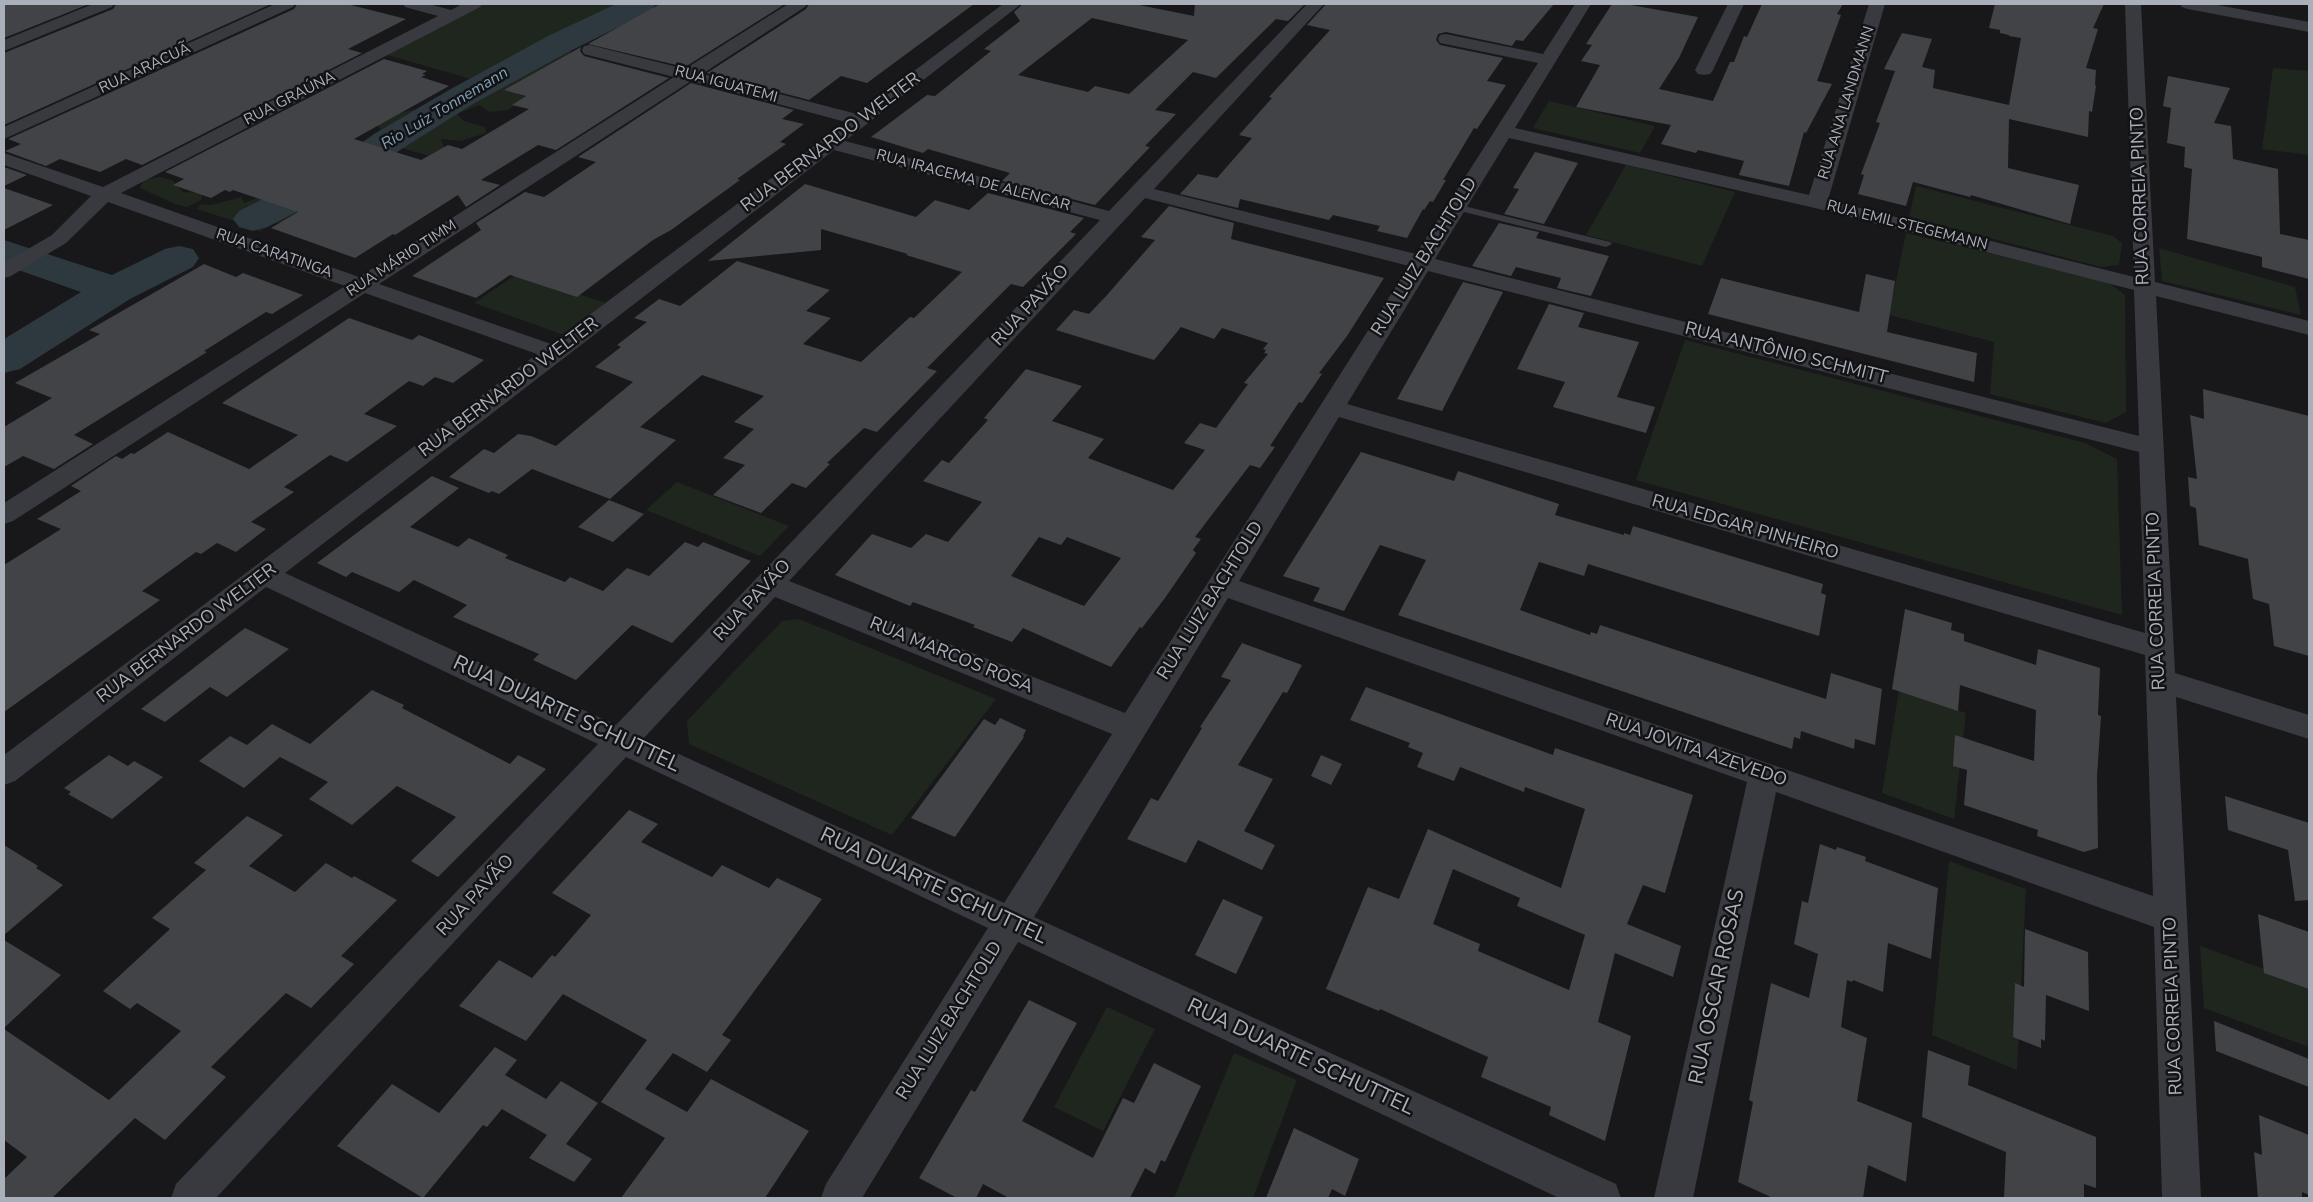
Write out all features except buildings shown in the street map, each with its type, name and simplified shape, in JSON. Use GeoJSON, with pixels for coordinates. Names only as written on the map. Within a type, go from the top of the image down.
{"type":"FeatureCollection","features":[{"type":"Feature","properties":{"kind":"street"},"geometry":{"type":"LineString","coordinates":[[4,46],[106,4]]}},
{"type":"Feature","properties":{"kind":"street","name":"RUA ARACUÃ"},"geometry":{"type":"LineString","coordinates":[[4,134],[286,4]]}},
{"type":"Feature","properties":{"kind":"street"},"geometry":{"type":"LineString","coordinates":[[411,4],[453,14]]}},
{"type":"Feature","properties":{"kind":"street","name":"RUA GRAÚNA"},"geometry":{"type":"LineString","coordinates":[[4,272],[41,251],[72,228],[105,194],[474,4]]}},
{"type":"Feature","properties":{"kind":"street","name":"RUA MÁRIO TIMM"},"geometry":{"type":"LineString","coordinates":[[4,515],[799,4]]}},
{"type":"Feature","properties":{"kind":"street","name":"RUA BERNARDO WELTER"},"geometry":{"type":"LineString","coordinates":[[4,772],[1013,4]]}},
{"type":"Feature","properties":{"kind":"street","name":"RUA PAVÃO"},"geometry":{"type":"LineString","coordinates":[[190,1198],[1316,4]]}},
{"type":"Feature","properties":{"kind":"street","name":"RUA LUIZ BACHTOLD"},"geometry":{"type":"LineString","coordinates":[[840,1198],[1582,4]]}},
{"type":"Feature","properties":{"kind":"street"},"geometry":{"type":"LineString","coordinates":[[1704,70],[1736,4]]}},
{"type":"Feature","properties":{"kind":"street","name":"RUA ANA LANDMANN"},"geometry":{"type":"LineString","coordinates":[[1817,203],[1877,4]]}},
{"type":"Feature","properties":{"kind":"street","name":"RUA CORREIA PINTO"},"geometry":{"type":"LineString","coordinates":[[2133,4],[2182,1198]]}},
{"type":"Feature","properties":{"kind":"street"},"geometry":{"type":"LineString","coordinates":[[2188,4],[2309,27]]}},
{"type":"Feature","properties":{"kind":"street"},"geometry":{"type":"LineString","coordinates":[[1446,39],[1547,60]]}},
{"type":"Feature","properties":{"kind":"street","name":"RUA IGUATEMI"},"geometry":{"type":"LineString","coordinates":[[590,50],[861,120]]}},
{"type":"Feature","properties":{"kind":"street","name":"RUA EMIL STEGEMANN"},"geometry":{"type":"LineString","coordinates":[[1504,131],[1817,203],[2309,328]]}},
{"type":"Feature","properties":{"kind":"street","name":"RUA IRACEMA DE ALENCAR"},"geometry":{"type":"LineString","coordinates":[[831,143],[1114,218]]}},
{"type":"Feature","properties":{"kind":"street","name":"RUA CARATINGA"},"geometry":{"type":"LineString","coordinates":[[4,159],[556,353]]}},
{"type":"Feature","properties":{"kind":"street","name":"RUA ANTÔNIO SCHMITT"},"geometry":{"type":"LineString","coordinates":[[1140,191],[2151,447]]}},
{"type":"Feature","properties":{"kind":"street","name":"RUA EDGAR PINHEIRO"},"geometry":{"type":"LineString","coordinates":[[1332,407],[2159,648]]}},
{"type":"Feature","properties":{"kind":"street","name":"RUA DUARTE SCHUTTEL"},"geometry":{"type":"LineString","coordinates":[[265,575],[1602,1198]]}},
{"type":"Feature","properties":{"kind":"street","name":"RUA MARCOS ROSA"},"geometry":{"type":"LineString","coordinates":[[770,584],[1132,729]]}},
{"type":"Feature","properties":{"kind":"street","name":"RUA JOVITA AZEVEDO"},"geometry":{"type":"LineString","coordinates":[[1221,585],[2170,917]]}},
{"type":"Feature","properties":{"kind":"street"},"geometry":{"type":"LineString","coordinates":[[2160,680],[2309,726]]}},
{"type":"Feature","properties":{"kind":"street","name":"RUA OSCAR ROSAS"},"geometry":{"type":"LineString","coordinates":[[1673,1198],[1764,775]]}},
{"type":"Feature","properties":{"kind":"lane"},"geometry":{"type":"LineString","coordinates":[[1456,207],[1606,244]]}},
{"type":"Feature","properties":{"kind":"shaded area"},"geometry":{"type":"Polygon","coordinates":[[[483,4],[660,4],[647,10],[632,12],[581,46],[571,50],[571,57],[526,92],[522,101],[508,110],[489,112],[479,105],[457,114],[464,121],[485,127],[486,133],[461,141],[441,139],[450,162],[398,147],[287,221],[274,224],[260,231],[245,227],[281,206],[280,202],[237,222],[197,209],[201,204],[211,205],[241,197],[244,203],[265,195],[381,131],[377,123],[390,115],[417,109],[471,79],[387,55],[483,4]],[[601,23],[572,34],[472,88],[410,125],[379,147],[438,112],[601,23]]]}},
{"type":"Feature","properties":{"kind":"shaded area"},"geometry":{"type":"Polygon","coordinates":[[[2273,68],[2309,71],[2309,155],[2262,149],[2273,68]]]}},
{"type":"Feature","properties":{"kind":"shaded area"},"geometry":{"type":"Polygon","coordinates":[[[1549,101],[1655,126],[1640,153],[1533,128],[1549,101]]]}},
{"type":"Feature","properties":{"kind":"shaded area"},"geometry":{"type":"Polygon","coordinates":[[[1626,165],[1735,192],[1702,266],[1586,235],[1626,165]]]}},
{"type":"Feature","properties":{"kind":"shaded area"},"geometry":{"type":"Polygon","coordinates":[[[159,177],[172,180],[183,192],[203,193],[201,200],[187,207],[175,204],[140,188],[144,180],[159,177]]]}},
{"type":"Feature","properties":{"kind":"shaded area"},"geometry":{"type":"Polygon","coordinates":[[[1916,186],[2113,236],[2122,243],[2119,265],[2101,267],[1909,217],[1916,186]]]}},
{"type":"Feature","properties":{"kind":"shaded area"},"geometry":{"type":"Polygon","coordinates":[[[1906,233],[2108,282],[2125,295],[2126,412],[2106,423],[1990,394],[1994,342],[1889,315],[1906,233]]]}},
{"type":"Feature","properties":{"kind":"shaded area"},"geometry":{"type":"Polygon","coordinates":[[[2159,248],[2295,287],[2301,315],[2162,281],[2159,248]]]}},
{"type":"Feature","properties":{"kind":"shaded area"},"geometry":{"type":"Polygon","coordinates":[[[517,274],[606,303],[564,335],[474,303],[517,274]]]}},
{"type":"Feature","properties":{"kind":"shaded area"},"geometry":{"type":"Polygon","coordinates":[[[1685,340],[2085,443],[2117,459],[2122,615],[1636,480],[1685,340]]]}},
{"type":"Feature","properties":{"kind":"shaded area"},"geometry":{"type":"Polygon","coordinates":[[[677,482],[789,526],[760,556],[646,510],[677,482]]]}},
{"type":"Feature","properties":{"kind":"shaded area"},"geometry":{"type":"Polygon","coordinates":[[[799,619],[996,699],[892,835],[689,744],[687,721],[782,621],[799,619]]]}},
{"type":"Feature","properties":{"kind":"shaded area"},"geometry":{"type":"Polygon","coordinates":[[[1899,690],[1966,713],[1954,819],[1882,793],[1899,690]]]}},
{"type":"Feature","properties":{"kind":"shaded area"},"geometry":{"type":"Polygon","coordinates":[[[1949,861],[2026,889],[2017,1070],[1932,1035],[1949,861]]]}},
{"type":"Feature","properties":{"kind":"shaded area"},"geometry":{"type":"Polygon","coordinates":[[[2200,946],[2309,985],[2309,1047],[2204,1008],[2200,946]]]}},
{"type":"Feature","properties":{"kind":"shaded area"},"geometry":{"type":"Polygon","coordinates":[[[1107,1007],[1155,1029],[1103,1131],[1054,1107],[1107,1007]]]}},
{"type":"Feature","properties":{"kind":"shaded area"},"geometry":{"type":"Polygon","coordinates":[[[1234,1053],[1297,1080],[1253,1198],[1174,1198],[1234,1053]]]}},
{"type":"Feature","properties":{"kind":"waterway","name":"Rio Luiz Tonnemann"},"geometry":{"type":"LineString","coordinates":[[253,219],[349,170],[387,142],[461,97],[560,43],[640,4]]}},
{"type":"Feature","properties":{"kind":"waterway"},"geometry":{"type":"LineString","coordinates":[[4,252],[115,290]]}},
{"type":"Feature","properties":{"kind":"waterway","name":"Rio Luiz Tonnemann"},"geometry":{"type":"LineString","coordinates":[[115,290],[179,258]]}},
{"type":"Feature","properties":{"kind":"waterway"},"geometry":{"type":"LineString","coordinates":[[4,359],[115,290]]}}]}
